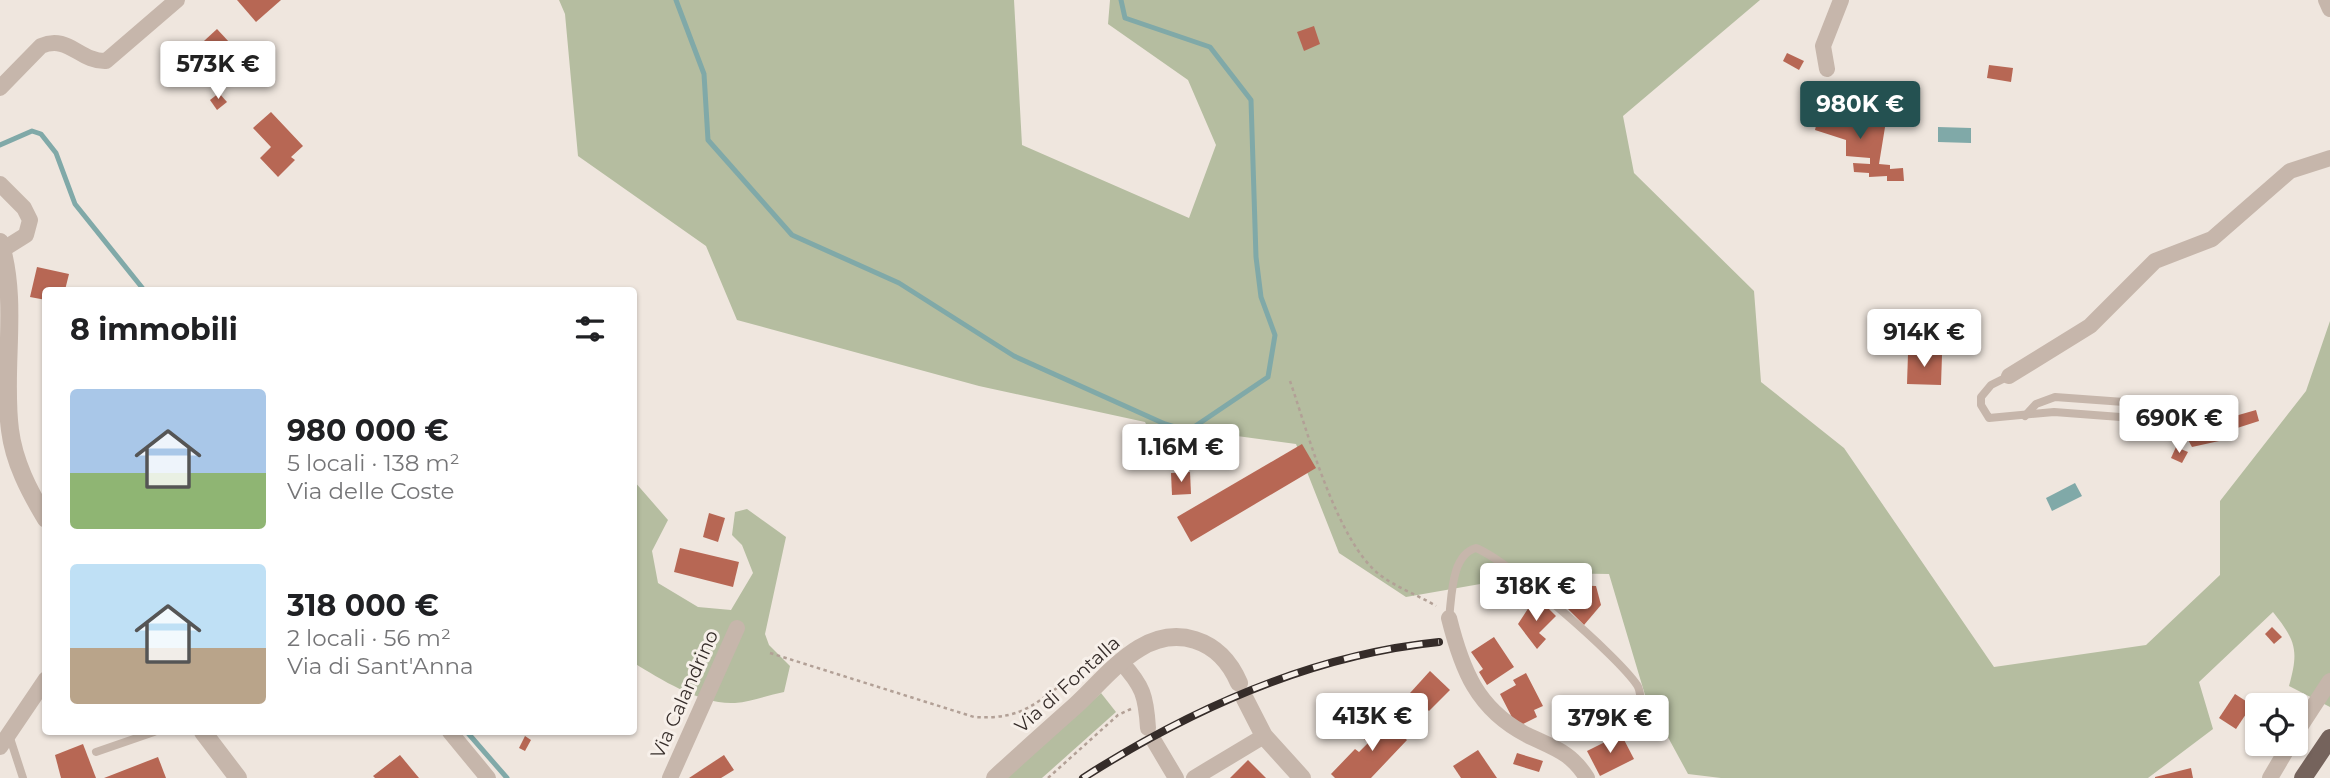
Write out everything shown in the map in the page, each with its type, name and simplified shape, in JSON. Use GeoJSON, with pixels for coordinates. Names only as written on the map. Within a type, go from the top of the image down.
{"type":"FeatureCollection","features":[{"type":"Feature","properties":{"kind":"main road"},"geometry":{"type":"LineString","coordinates":[[2304,778],[2330,738]]}},
{"type":"Feature","properties":{"kind":"street"},"geometry":{"type":"LineString","coordinates":[[0,88],[41,46],[50,42],[61,42],[86,57],[106,61],[177,0]]}},
{"type":"Feature","properties":{"kind":"street"},"geometry":{"type":"LineString","coordinates":[[1827,69],[1823,46],[1841,0]]}},
{"type":"Feature","properties":{"kind":"street"},"geometry":{"type":"LineString","coordinates":[[2326,0],[2330,9]]}},
{"type":"Feature","properties":{"kind":"street"},"geometry":{"type":"LineString","coordinates":[[2009,376],[2090,326],[2155,261],[2212,239],[2290,172],[2330,158]]}},
{"type":"Feature","properties":{"kind":"street"},"geometry":{"type":"LineString","coordinates":[[0,184],[30,220],[26,235],[1,246],[9,293],[7,389],[10,432],[21,473],[42,512]]}},
{"type":"Feature","properties":{"kind":"street"},"geometry":{"type":"LineString","coordinates":[[1449,618],[1460,660],[1485,706],[1506,723],[1573,757],[1587,778]]}},
{"type":"Feature","properties":{"kind":"street","name":"Via Calandrino"},"geometry":{"type":"LineString","coordinates":[[670,778],[737,628]]}},
{"type":"Feature","properties":{"kind":"street","name":"Via di Fontalla"},"geometry":{"type":"LineString","coordinates":[[995,778],[1121,662],[1147,643],[1160,638],[1188,638],[1201,642],[1224,658],[1264,736],[1302,778]]}},
{"type":"Feature","properties":{"kind":"street"},"geometry":{"type":"LineString","coordinates":[[1121,662],[1140,683],[1146,701],[1151,735],[1175,778]]}},
{"type":"Feature","properties":{"kind":"street"},"geometry":{"type":"LineString","coordinates":[[2308,715],[2330,681]]}},
{"type":"Feature","properties":{"kind":"street"},"geometry":{"type":"LineString","coordinates":[[0,747],[42,685]]}},
{"type":"Feature","properties":{"kind":"street"},"geometry":{"type":"LineString","coordinates":[[205,735],[238,778]]}},
{"type":"Feature","properties":{"kind":"street"},"geometry":{"type":"LineString","coordinates":[[452,735],[488,778]]}},
{"type":"Feature","properties":{"kind":"street"},"geometry":{"type":"LineString","coordinates":[[1194,778],[1264,736]]}},
{"type":"Feature","properties":{"kind":"street"},"geometry":{"type":"LineString","coordinates":[[2270,778],[2283,756]]}},
{"type":"Feature","properties":{"kind":"lane"},"geometry":{"type":"LineString","coordinates":[[2009,376],[1984,392],[1981,405],[1985,416],[1993,420],[2054,412],[2147,419]]}},
{"type":"Feature","properties":{"kind":"lane"},"geometry":{"type":"LineString","coordinates":[[2025,416],[2036,404],[2054,397],[2193,407]]}},
{"type":"Feature","properties":{"kind":"lane"},"geometry":{"type":"LineString","coordinates":[[1449,618],[1455,577],[1461,558],[1476,548],[1557,607],[1604,649],[1639,687],[1641,701],[1632,709],[1593,717],[1561,710]]}},
{"type":"Feature","properties":{"kind":"lane"},"geometry":{"type":"LineString","coordinates":[[8,732],[23,778]]}},
{"type":"Feature","properties":{"kind":"lane"},"geometry":{"type":"LineString","coordinates":[[96,752],[145,735]]}},
{"type":"Feature","properties":{"kind":"path"},"geometry":{"type":"LineString","coordinates":[[1290,381],[1326,484],[1354,545],[1378,574],[1435,606],[1449,618]]}},
{"type":"Feature","properties":{"kind":"path"},"geometry":{"type":"LineString","coordinates":[[771,653],[974,717],[999,719],[1018,715],[1076,675],[1087,673],[1105,679]]}},
{"type":"Feature","properties":{"kind":"path"},"geometry":{"type":"LineString","coordinates":[[1048,778],[1118,715],[1146,701]]}},
{"type":"Feature","properties":{"kind":"green space"},"geometry":{"type":"Polygon","coordinates":[[[559,0],[1014,0],[1022,145],[1189,218],[1216,145],[1188,80],[1108,24],[1110,0],[1760,0],[1623,116],[1634,173],[1754,291],[1761,382],[1844,448],[1994,667],[2146,645],[2220,575],[2220,501],[2306,391],[2330,321],[2330,707],[2308,696],[2308,693],[2289,686],[2294,663],[2293,646],[2287,631],[2273,612],[2199,682],[2213,729],[2148,778],[1721,778],[1688,774],[1645,695],[1609,574],[1543,573],[1406,597],[1339,553],[1296,444],[1237,436],[1164,461],[1145,422],[979,386],[737,320],[706,246],[578,156],[565,14],[559,0]]]}},
{"type":"Feature","properties":{"kind":"green space"},"geometry":{"type":"Polygon","coordinates":[[[637,484],[668,520],[652,551],[658,583],[698,607],[731,610],[753,573],[742,545],[732,535],[735,512],[747,509],[786,537],[765,634],[769,645],[790,666],[784,692],[741,702],[722,703],[695,696],[637,665],[637,484]]]}},
{"type":"Feature","properties":{"kind":"green space"},"geometry":{"type":"Polygon","coordinates":[[[1101,693],[1116,712],[1042,778],[1006,778],[1101,693]]]}},
{"type":"Feature","properties":{"kind":"water"},"geometry":{"type":"Polygon","coordinates":[[[1938,127],[1971,128],[1971,143],[1938,142],[1938,127]]]}},
{"type":"Feature","properties":{"kind":"water"},"geometry":{"type":"Polygon","coordinates":[[[2075,483],[2082,496],[2052,511],[2046,498],[2075,483]]]}},
{"type":"Feature","properties":{"kind":"building"},"geometry":{"type":"Polygon","coordinates":[[[237,0],[281,0],[256,22],[237,0]]]}},
{"type":"Feature","properties":{"kind":"building"},"geometry":{"type":"Polygon","coordinates":[[[1314,26],[1320,44],[1304,51],[1297,32],[1314,26]]]}},
{"type":"Feature","properties":{"kind":"building"},"geometry":{"type":"Polygon","coordinates":[[[217,29],[242,56],[217,79],[192,52],[217,29]]]}},
{"type":"Feature","properties":{"kind":"building"},"geometry":{"type":"Polygon","coordinates":[[[1787,53],[1804,61],[1799,70],[1783,61],[1787,53]]]}},
{"type":"Feature","properties":{"kind":"building"},"geometry":{"type":"Polygon","coordinates":[[[177,55],[186,64],[178,71],[169,63],[177,55]]]}},
{"type":"Feature","properties":{"kind":"building"},"geometry":{"type":"Polygon","coordinates":[[[1989,65],[2013,68],[2011,82],[1987,78],[1989,65]]]}},
{"type":"Feature","properties":{"kind":"building"},"geometry":{"type":"Polygon","coordinates":[[[219,93],[227,102],[217,110],[210,100],[219,93]]]}},
{"type":"Feature","properties":{"kind":"building"},"geometry":{"type":"Polygon","coordinates":[[[1820,109],[1886,121],[1879,164],[1890,165],[1890,169],[1903,168],[1904,181],[1887,181],[1887,176],[1869,177],[1869,173],[1854,172],[1853,163],[1870,164],[1870,158],[1846,156],[1846,140],[1815,130],[1820,109]]]}},
{"type":"Feature","properties":{"kind":"building"},"geometry":{"type":"Polygon","coordinates":[[[271,112],[303,146],[291,157],[295,160],[278,177],[260,158],[271,147],[253,128],[271,112]]]}},
{"type":"Feature","properties":{"kind":"building"},"geometry":{"type":"Polygon","coordinates":[[[37,267],[69,274],[66,287],[42,287],[42,299],[30,297],[37,267]]]}},
{"type":"Feature","properties":{"kind":"building"},"geometry":{"type":"Polygon","coordinates":[[[1908,354],[1942,355],[1941,385],[1907,384],[1908,354]]]}},
{"type":"Feature","properties":{"kind":"building"},"geometry":{"type":"Polygon","coordinates":[[[2226,404],[2229,413],[2212,419],[2219,441],[2192,447],[2176,418],[2184,417],[2188,411],[2226,404]]]}},
{"type":"Feature","properties":{"kind":"building"},"geometry":{"type":"Polygon","coordinates":[[[2256,410],[2259,421],[2231,430],[2228,418],[2256,410]]]}},
{"type":"Feature","properties":{"kind":"building"},"geometry":{"type":"Polygon","coordinates":[[[2151,419],[2169,421],[2168,432],[2150,431],[2151,419]]]}},
{"type":"Feature","properties":{"kind":"building"},"geometry":{"type":"Polygon","coordinates":[[[1302,444],[1316,468],[1191,542],[1177,517],[1302,444]]]}},
{"type":"Feature","properties":{"kind":"building"},"geometry":{"type":"Polygon","coordinates":[[[2176,447],[2188,452],[2182,463],[2171,458],[2176,447]]]}},
{"type":"Feature","properties":{"kind":"building"},"geometry":{"type":"Polygon","coordinates":[[[1190,472],[1191,494],[1172,495],[1171,473],[1190,472]]]}},
{"type":"Feature","properties":{"kind":"building"},"geometry":{"type":"Polygon","coordinates":[[[709,513],[725,518],[718,542],[703,537],[709,513]]]}},
{"type":"Feature","properties":{"kind":"building"},"geometry":{"type":"Polygon","coordinates":[[[680,548],[739,562],[733,587],[674,572],[680,548]]]}},
{"type":"Feature","properties":{"kind":"building"},"geometry":{"type":"Polygon","coordinates":[[[1565,585],[1596,586],[1601,605],[1584,625],[1563,604],[1565,585]]]}},
{"type":"Feature","properties":{"kind":"building"},"geometry":{"type":"Polygon","coordinates":[[[1533,601],[1542,609],[1546,606],[1556,616],[1539,633],[1546,639],[1537,649],[1518,624],[1533,601]]]}},
{"type":"Feature","properties":{"kind":"building"},"geometry":{"type":"Polygon","coordinates":[[[2272,627],[2282,637],[2274,644],[2265,634],[2272,627]]]}},
{"type":"Feature","properties":{"kind":"building"},"geometry":{"type":"Polygon","coordinates":[[[1494,637],[1514,667],[1487,685],[1479,672],[1483,669],[1471,652],[1494,637]]]}},
{"type":"Feature","properties":{"kind":"building"},"geometry":{"type":"Polygon","coordinates":[[[1430,671],[1450,690],[1429,711],[1410,693],[1430,671]]]}},
{"type":"Feature","properties":{"kind":"building"},"geometry":{"type":"Polygon","coordinates":[[[1526,673],[1543,706],[1534,710],[1537,717],[1517,727],[1500,694],[1516,685],[1513,680],[1526,673]]]}},
{"type":"Feature","properties":{"kind":"building"},"geometry":{"type":"Polygon","coordinates":[[[2235,694],[2245,700],[2245,716],[2236,729],[2219,718],[2235,694]]]}},
{"type":"Feature","properties":{"kind":"building"},"geometry":{"type":"Polygon","coordinates":[[[1383,718],[1407,740],[1371,778],[1335,778],[1331,774],[1355,749],[1359,752],[1368,743],[1364,739],[1383,718]]]}},
{"type":"Feature","properties":{"kind":"building"},"geometry":{"type":"Polygon","coordinates":[[[1621,734],[1634,759],[1600,776],[1587,751],[1621,734]]]}},
{"type":"Feature","properties":{"kind":"building"},"geometry":{"type":"Polygon","coordinates":[[[525,736],[531,740],[525,751],[519,748],[525,736]]]}},
{"type":"Feature","properties":{"kind":"building"},"geometry":{"type":"Polygon","coordinates":[[[83,744],[96,778],[61,778],[55,755],[83,744]]]}},
{"type":"Feature","properties":{"kind":"building"},"geometry":{"type":"Polygon","coordinates":[[[1478,750],[1497,778],[1461,778],[1453,766],[1478,750]]]}},
{"type":"Feature","properties":{"kind":"building"},"geometry":{"type":"Polygon","coordinates":[[[1517,753],[1543,761],[1539,772],[1513,764],[1517,753]]]}},
{"type":"Feature","properties":{"kind":"building"},"geometry":{"type":"Polygon","coordinates":[[[400,755],[419,778],[373,776],[400,755]]]}},
{"type":"Feature","properties":{"kind":"building"},"geometry":{"type":"Polygon","coordinates":[[[724,755],[734,770],[721,778],[689,778],[724,755]]]}},
{"type":"Feature","properties":{"kind":"building"},"geometry":{"type":"Polygon","coordinates":[[[158,757],[166,778],[104,778],[158,757]]]}},
{"type":"Feature","properties":{"kind":"building"},"geometry":{"type":"Polygon","coordinates":[[[1248,760],[1266,778],[1230,778],[1248,760]]]}},
{"type":"Feature","properties":{"kind":"building"},"geometry":{"type":"Polygon","coordinates":[[[2191,768],[2193,778],[2155,778],[2155,777],[2191,768]]]}},
{"type":"Feature","properties":{"kind":"waterway"},"geometry":{"type":"LineString","coordinates":[[676,0],[704,74],[708,140],[792,235],[899,283],[1014,356],[1165,424],[1188,431],[1268,377],[1275,335],[1261,297],[1256,257],[1251,100],[1210,47],[1125,18],[1121,0]]}},
{"type":"Feature","properties":{"kind":"waterway"},"geometry":{"type":"LineString","coordinates":[[0,145],[32,131],[41,134],[56,153],[75,204],[142,287]]}},
{"type":"Feature","properties":{"kind":"waterway"},"geometry":{"type":"LineString","coordinates":[[470,735],[507,778]]}},
{"type":"Feature","properties":{"kind":"railway"},"geometry":{"type":"LineString","coordinates":[[1083,778],[1166,729],[1253,689],[1344,659],[1439,642]]}}]}
